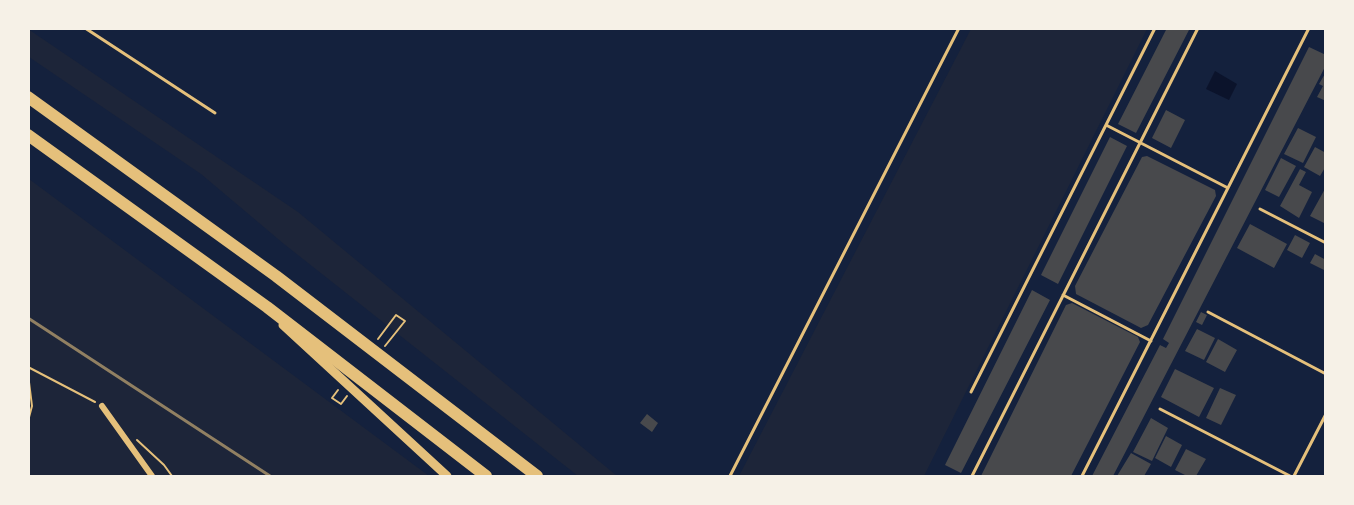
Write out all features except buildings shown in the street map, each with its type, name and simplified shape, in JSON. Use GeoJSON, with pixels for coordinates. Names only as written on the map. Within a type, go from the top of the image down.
{"type":"FeatureCollection","features":[{"type":"Feature","properties":{"kind":"highway"},"geometry":{"type":"LineString","coordinates":[[28,97],[276,276],[537,477]]}},
{"type":"Feature","properties":{"kind":"highway"},"geometry":{"type":"LineString","coordinates":[[28,135],[267,307],[486,477]]}},
{"type":"Feature","properties":{"kind":"main road"},"geometry":{"type":"LineString","coordinates":[[267,307],[299,342],[447,477]]}},
{"type":"Feature","properties":{"kind":"street"},"geometry":{"type":"LineString","coordinates":[[102,406],[152,477]]}},
{"type":"Feature","properties":{"kind":"lane"},"geometry":{"type":"LineString","coordinates":[[85,28],[215,113]]}},
{"type":"Feature","properties":{"kind":"lane"},"geometry":{"type":"LineString","coordinates":[[730,477],[959,28]]}},
{"type":"Feature","properties":{"kind":"lane"},"geometry":{"type":"LineString","coordinates":[[971,392],[1155,28]]}},
{"type":"Feature","properties":{"kind":"lane"},"geometry":{"type":"LineString","coordinates":[[972,477],[1198,28]]}},
{"type":"Feature","properties":{"kind":"lane"},"geometry":{"type":"LineString","coordinates":[[1082,477],[1309,28]]}},
{"type":"Feature","properties":{"kind":"lane"},"geometry":{"type":"LineString","coordinates":[[1106,125],[1228,188]]}},
{"type":"Feature","properties":{"kind":"lane"},"geometry":{"type":"LineString","coordinates":[[1260,209],[1326,243]]}},
{"type":"Feature","properties":{"kind":"lane"},"geometry":{"type":"LineString","coordinates":[[1063,295],[1151,340]]}},
{"type":"Feature","properties":{"kind":"lane"},"geometry":{"type":"LineString","coordinates":[[1208,312],[1326,374]]}},
{"type":"Feature","properties":{"kind":"lane"},"geometry":{"type":"LineString","coordinates":[[1160,409],[1292,477],[1326,414]]}},
{"type":"Feature","properties":{"kind":"path"},"geometry":{"type":"LineString","coordinates":[[370,348],[396,315],[405,321]]}},
{"type":"Feature","properties":{"kind":"path"},"geometry":{"type":"LineString","coordinates":[[28,374],[32,406],[28,421]]}},
{"type":"Feature","properties":{"kind":"path"},"geometry":{"type":"LineString","coordinates":[[341,404],[332,398],[344,383]]}},
{"type":"Feature","properties":{"kind":"shaded area"},"geometry":{"type":"Polygon","coordinates":[[[28,29],[298,212],[617,476],[578,476],[284,244],[201,174],[29,57],[28,29]]]}},
{"type":"Feature","properties":{"kind":"shaded area"},"geometry":{"type":"Polygon","coordinates":[[[971,29],[1147,29],[924,476],[739,476],[971,29]]]}},
{"type":"Feature","properties":{"kind":"shaded area"},"geometry":{"type":"Polygon","coordinates":[[[1215,71],[1237,84],[1229,100],[1206,89],[1215,71]]]}},
{"type":"Feature","properties":{"kind":"shaded area"},"geometry":{"type":"Polygon","coordinates":[[[29,179],[429,476],[29,476],[29,179]]]}},
{"type":"Feature","properties":{"kind":"railway"},"geometry":{"type":"LineString","coordinates":[[28,318],[270,476]]}}]}
